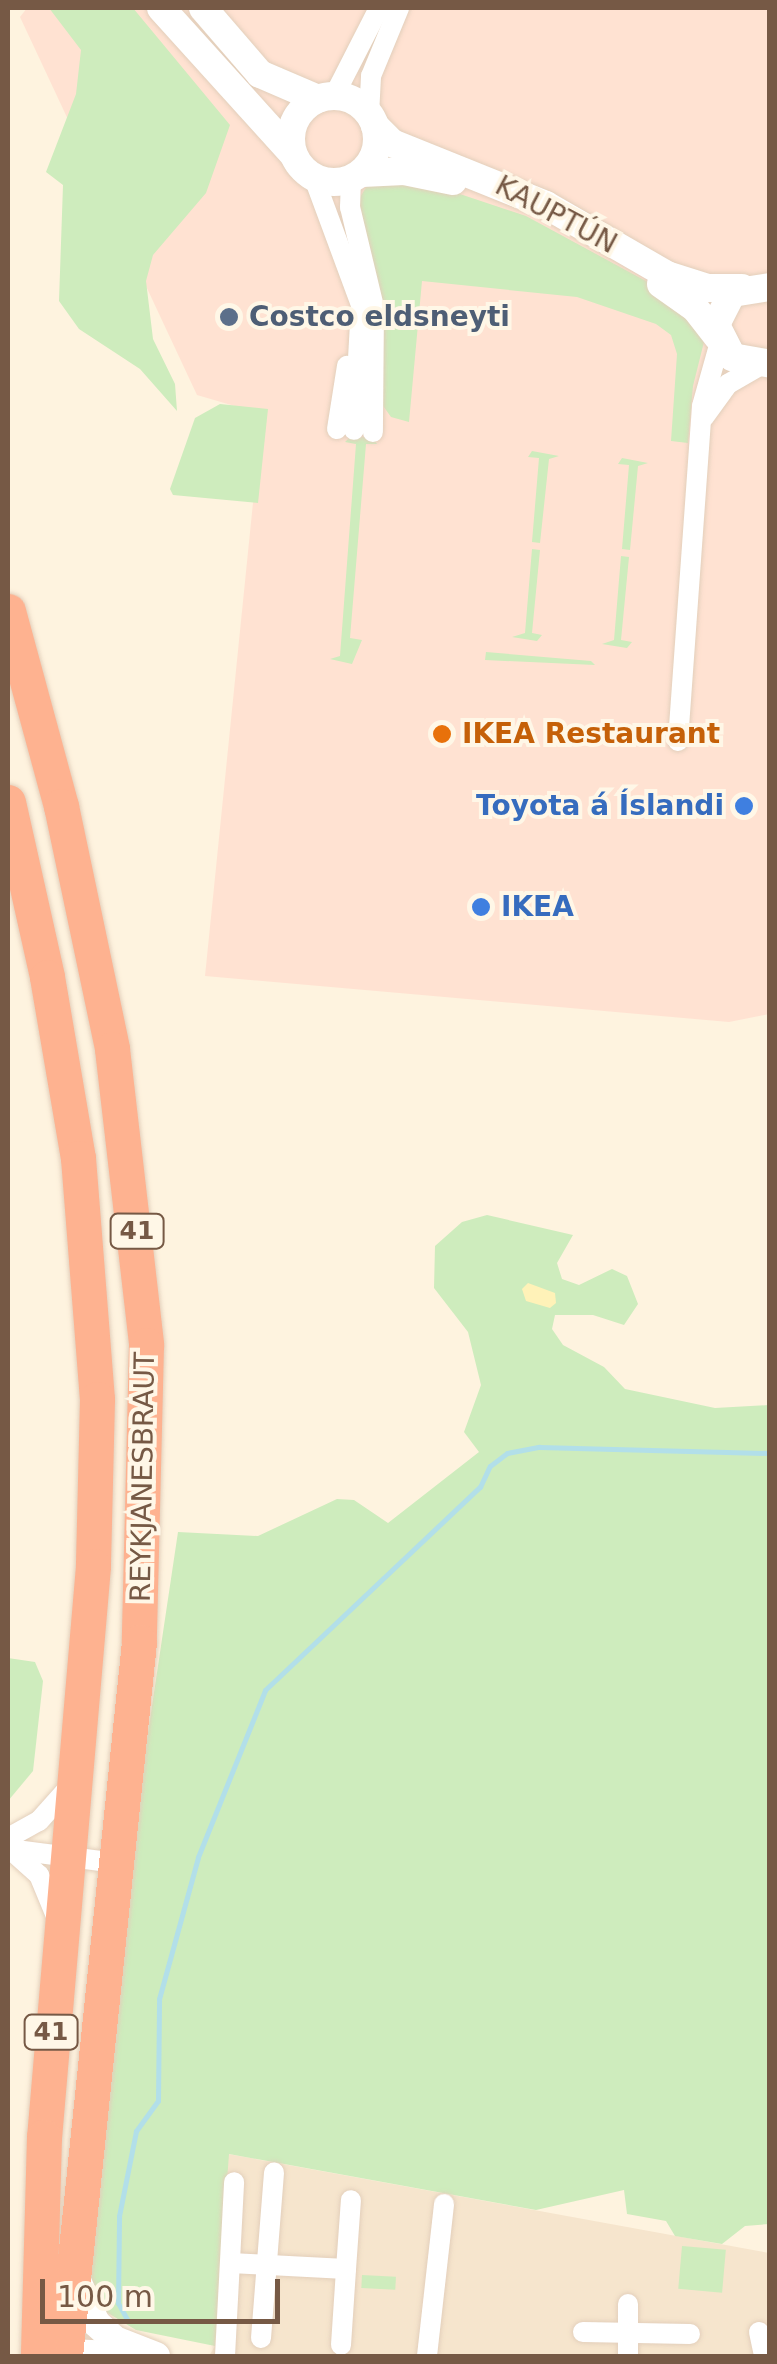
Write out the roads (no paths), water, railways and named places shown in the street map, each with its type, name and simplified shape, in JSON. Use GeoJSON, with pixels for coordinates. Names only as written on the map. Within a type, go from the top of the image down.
{"type":"FeatureCollection","features":[{"type":"Feature","properties":{"kind":"highway","name":"REYKJANESBRAUT"},"geometry":{"type":"LineString","coordinates":[[8,612],[103,1000],[143,1296],[144,1568],[74,2274],[51,2354]]}},
{"type":"Feature","properties":{"kind":"highway","name":"REYKJANESBRAUT"},"geometry":{"type":"LineString","coordinates":[[8,802],[58,1035],[92,1286],[97,1511],[59,1926],[51,2354]]}},
{"type":"Feature","properties":{"kind":"street"},"geometry":{"type":"LineString","coordinates":[[161,8],[314,178],[354,284],[362,348],[355,430],[374,307],[350,207],[356,176],[376,152],[372,76],[399,8]]}},
{"type":"Feature","properties":{"kind":"street","name":"KAUPTÚN"},"geometry":{"type":"LineString","coordinates":[[203,8],[260,74],[372,120],[392,143],[546,205],[667,276],[708,288],[760,284]]}},
{"type":"Feature","properties":{"kind":"street"},"geometry":{"type":"LineString","coordinates":[[293,154],[292,128],[326,98],[379,8]]}},
{"type":"Feature","properties":{"kind":"street","name":"KAUPTÚN"},"geometry":{"type":"LineString","coordinates":[[314,178],[433,176],[540,217],[662,284],[695,308],[732,357],[764,365]]}},
{"type":"Feature","properties":{"kind":"street","name":"KAUPTÚN"},"geometry":{"type":"LineString","coordinates":[[678,742],[702,419],[724,302],[760,284]]}},
{"type":"Feature","properties":{"kind":"street","name":"KAUPTÚN"},"geometry":{"type":"LineString","coordinates":[[702,419],[728,384],[764,365]]}},
{"type":"Feature","properties":{"kind":"street"},"geometry":{"type":"LineString","coordinates":[[8,1845],[49,1812],[72,1783]]}},
{"type":"Feature","properties":{"kind":"street"},"geometry":{"type":"LineString","coordinates":[[8,1845],[116,1862]]}},
{"type":"Feature","properties":{"kind":"street"},"geometry":{"type":"LineString","coordinates":[[8,1845],[39,1876],[59,1926]]}},
{"type":"Feature","properties":{"kind":"street"},"geometry":{"type":"LineString","coordinates":[[261,2338],[274,2174]]}},
{"type":"Feature","properties":{"kind":"street"},"geometry":{"type":"LineString","coordinates":[[225,2356],[234,2182]]}},
{"type":"Feature","properties":{"kind":"street"},"geometry":{"type":"LineString","coordinates":[[341,2345],[350,2200]]}},
{"type":"Feature","properties":{"kind":"street"},"geometry":{"type":"LineString","coordinates":[[427,2356],[444,2204]]}},
{"type":"Feature","properties":{"kind":"street"},"geometry":{"type":"LineString","coordinates":[[232,2263],[346,2269]]}},
{"type":"Feature","properties":{"kind":"street"},"geometry":{"type":"LineString","coordinates":[[74,2274],[96,2322],[115,2340],[156,2356]]}},
{"type":"Feature","properties":{"kind":"street"},"geometry":{"type":"LineString","coordinates":[[628,2304],[628,2356]]}},
{"type":"Feature","properties":{"kind":"street"},"geometry":{"type":"LineString","coordinates":[[583,2332],[690,2334]]}},
{"type":"Feature","properties":{"kind":"street"},"geometry":{"type":"LineString","coordinates":[[759,2332],[764,2356]]}},
{"type":"Feature","properties":{"kind":"street"},"geometry":{"type":"LineString","coordinates":[[51,2354],[132,2356]]}},
{"type":"Feature","properties":{"kind":"waterway"},"geometry":{"type":"LineString","coordinates":[[128,2321],[118,2303],[119,2216],[136,2131],[158,2101],[159,1999],[198,1857],[265,1690],[480,1487],[490,1466],[507,1453],[539,1447],[770,1453]]}},
{"type":"Feature","properties":{"kind":"place","name":"Costco eldsneyti"},"geometry":{"type":"Point","coordinates":[229,317]}},
{"type":"Feature","properties":{"kind":"place","name":"IKEA Restaurant"},"geometry":{"type":"Point","coordinates":[442,734]}},
{"type":"Feature","properties":{"kind":"place","name":"Toyota á Íslandi"},"geometry":{"type":"Point","coordinates":[744,806]}},
{"type":"Feature","properties":{"kind":"place","name":"IKEA"},"geometry":{"type":"Point","coordinates":[481,907]}}]}
